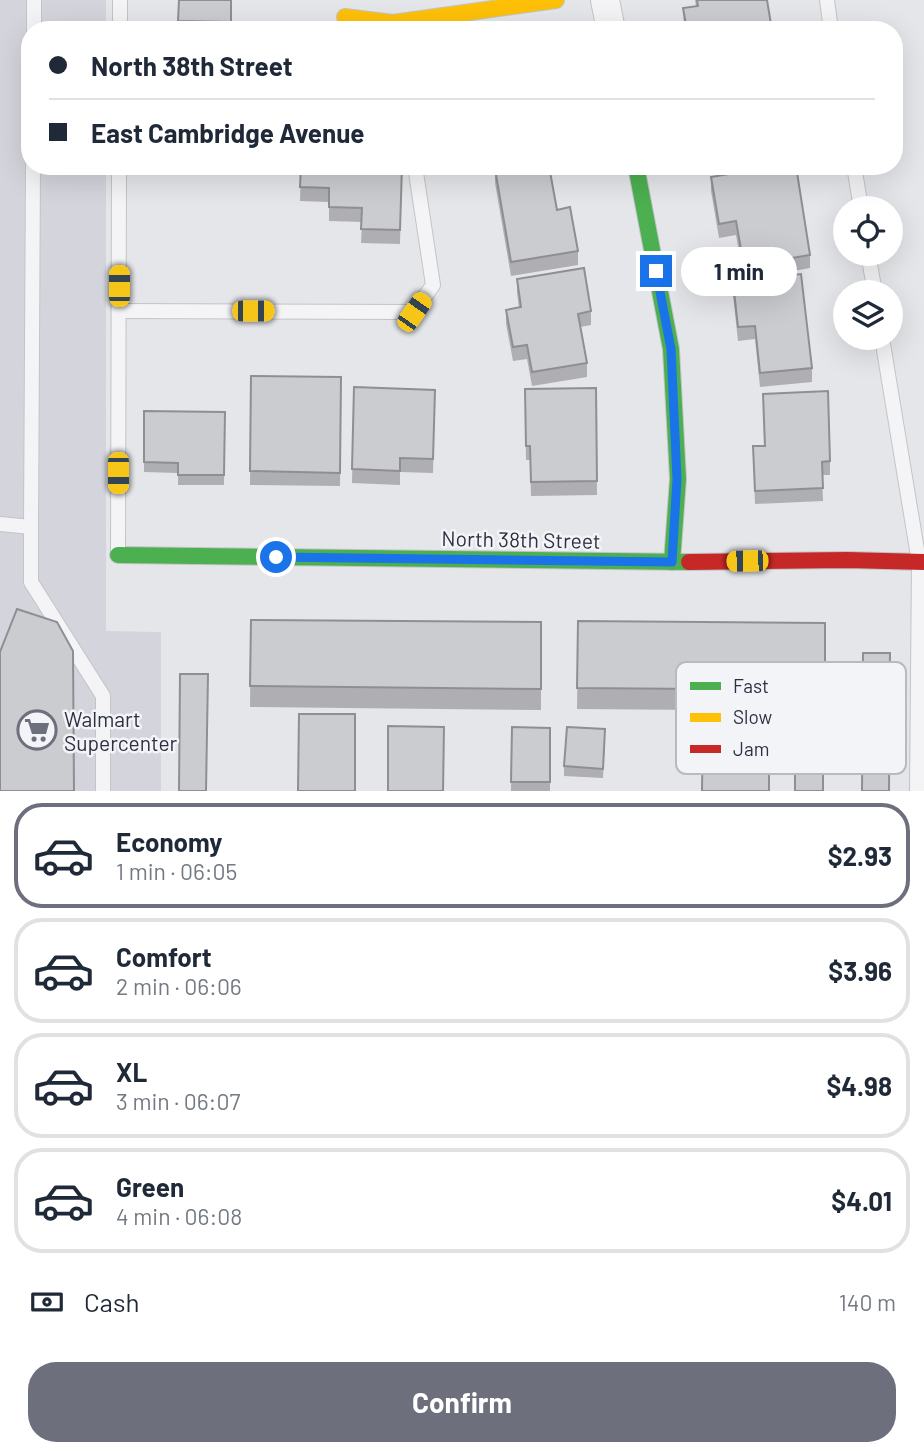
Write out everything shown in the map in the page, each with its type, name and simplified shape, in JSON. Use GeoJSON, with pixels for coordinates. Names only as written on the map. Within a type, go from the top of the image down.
{"type":"FeatureCollection","features":[{"type":"Feature","properties":{"kind":"street"},"geometry":{"type":"LineString","coordinates":[[345,17],[393,21],[556,0]]}},
{"type":"Feature","properties":{"kind":"street"},"geometry":{"type":"LineString","coordinates":[[605,0],[609,21]]}},
{"type":"Feature","properties":{"kind":"street"},"geometry":{"type":"LineString","coordinates":[[638,175],[671,349],[677,479],[672,562]]}},
{"type":"Feature","properties":{"kind":"street","name":"North 38th Street"},"geometry":{"type":"LineString","coordinates":[[118,555],[672,562],[921,562]]}},
{"type":"Feature","properties":{"kind":"lane"},"geometry":{"type":"LineString","coordinates":[[34,0],[34,21]]}},
{"type":"Feature","properties":{"kind":"lane"},"geometry":{"type":"LineString","coordinates":[[120,0],[120,21]]}},
{"type":"Feature","properties":{"kind":"lane"},"geometry":{"type":"LineString","coordinates":[[827,0],[830,21]]}},
{"type":"Feature","properties":{"kind":"lane"},"geometry":{"type":"LineString","coordinates":[[33,175],[32,582],[103,696],[103,791]]}},
{"type":"Feature","properties":{"kind":"lane"},"geometry":{"type":"LineString","coordinates":[[118,555],[119,175]]}},
{"type":"Feature","properties":{"kind":"lane"},"geometry":{"type":"LineString","coordinates":[[119,310],[414,312],[433,285],[416,175]]}},
{"type":"Feature","properties":{"kind":"lane"},"geometry":{"type":"LineString","coordinates":[[856,175],[859,196]]}},
{"type":"Feature","properties":{"kind":"lane"},"geometry":{"type":"LineString","coordinates":[[884,350],[921,562],[917,791]]}},
{"type":"Feature","properties":{"kind":"lane"},"geometry":{"type":"LineString","coordinates":[[0,524],[32,527]]}},
{"type":"Feature","properties":{"kind":"shaded area"},"geometry":{"type":"Polygon","coordinates":[[[0,0],[106,0],[106,21],[21,21],[21,175],[106,175],[106,631],[161,632],[161,791],[0,791],[0,0]]]}},
{"type":"Feature","properties":{"kind":"building"},"geometry":{"type":"Polygon","coordinates":[[[179,0],[231,0],[231,21],[178,21],[179,0]]]}},
{"type":"Feature","properties":{"kind":"building"},"geometry":{"type":"Polygon","coordinates":[[[697,0],[767,0],[770,21],[685,21],[683,8],[698,6],[697,0]]]}},
{"type":"Feature","properties":{"kind":"building"},"geometry":{"type":"Polygon","coordinates":[[[301,175],[402,175],[400,230],[361,229],[362,208],[329,207],[329,188],[300,187],[301,175]]]}},
{"type":"Feature","properties":{"kind":"building"},"geometry":{"type":"Polygon","coordinates":[[[496,175],[551,175],[557,210],[570,207],[578,251],[511,262],[496,175]]]}},
{"type":"Feature","properties":{"kind":"building"},"geometry":{"type":"Polygon","coordinates":[[[797,175],[810,255],[744,266],[736,221],[719,224],[711,177],[797,175]]]}},
{"type":"Feature","properties":{"kind":"building"},"geometry":{"type":"Polygon","coordinates":[[[584,268],[591,311],[578,314],[587,363],[532,372],[527,345],[513,347],[506,310],[521,307],[517,279],[584,268]]]}},
{"type":"Feature","properties":{"kind":"building"},"geometry":{"type":"Polygon","coordinates":[[[801,274],[812,368],[760,373],[755,326],[738,327],[733,282],[801,274]]]}},
{"type":"Feature","properties":{"kind":"building"},"geometry":{"type":"Polygon","coordinates":[[[251,376],[341,377],[340,473],[250,471],[251,376]]]}},
{"type":"Feature","properties":{"kind":"building"},"geometry":{"type":"Polygon","coordinates":[[[354,387],[435,390],[433,459],[400,458],[400,471],[352,469],[354,387]]]}},
{"type":"Feature","properties":{"kind":"building"},"geometry":{"type":"Polygon","coordinates":[[[596,388],[597,481],[531,482],[530,446],[526,446],[525,389],[596,388]]]}},
{"type":"Feature","properties":{"kind":"building"},"geometry":{"type":"Polygon","coordinates":[[[828,391],[830,461],[822,462],[823,488],[755,491],[753,446],[765,446],[763,394],[828,391]]]}},
{"type":"Feature","properties":{"kind":"building"},"geometry":{"type":"Polygon","coordinates":[[[144,411],[225,412],[224,475],[178,475],[178,463],[144,462],[144,411]]]}},
{"type":"Feature","properties":{"kind":"building","name":"Walmart Supercenter"},"geometry":{"type":"Polygon","coordinates":[[[17,609],[57,622],[73,651],[74,791],[0,791],[0,652],[17,609]]]}},
{"type":"Feature","properties":{"kind":"building"},"geometry":{"type":"Polygon","coordinates":[[[251,620],[541,622],[541,689],[250,686],[251,620]]]}},
{"type":"Feature","properties":{"kind":"building"},"geometry":{"type":"Polygon","coordinates":[[[578,621],[825,623],[825,662],[676,662],[676,689],[577,688],[578,621]]]}},
{"type":"Feature","properties":{"kind":"building"},"geometry":{"type":"Polygon","coordinates":[[[863,653],[890,653],[890,662],[863,662],[863,653]]]}},
{"type":"Feature","properties":{"kind":"building"},"geometry":{"type":"Polygon","coordinates":[[[180,674],[208,674],[206,791],[179,791],[180,674]]]}},
{"type":"Feature","properties":{"kind":"building"},"geometry":{"type":"Polygon","coordinates":[[[299,714],[355,714],[355,791],[298,791],[299,714]]]}},
{"type":"Feature","properties":{"kind":"building"},"geometry":{"type":"Polygon","coordinates":[[[388,726],[444,727],[443,791],[388,791],[388,726]]]}},
{"type":"Feature","properties":{"kind":"building"},"geometry":{"type":"Polygon","coordinates":[[[512,727],[550,728],[550,782],[511,782],[512,727]]]}},
{"type":"Feature","properties":{"kind":"building"},"geometry":{"type":"Polygon","coordinates":[[[567,727],[605,729],[603,769],[564,766],[567,727]]]}},
{"type":"Feature","properties":{"kind":"building"},"geometry":{"type":"Polygon","coordinates":[[[702,774],[769,774],[769,791],[702,791],[702,774]]]}},
{"type":"Feature","properties":{"kind":"building"},"geometry":{"type":"Polygon","coordinates":[[[795,774],[823,774],[823,791],[795,791],[795,774]]]}},
{"type":"Feature","properties":{"kind":"building"},"geometry":{"type":"Polygon","coordinates":[[[862,774],[889,774],[889,791],[862,791],[862,774]]]}},
{"type":"Feature","properties":{"kind":"traffic: fast"},"geometry":{"type":"LineString","coordinates":[[638,175],[671,349],[678,479],[672,562]]}},
{"type":"Feature","properties":{"kind":"traffic: fast"},"geometry":{"type":"LineString","coordinates":[[118,555],[689,562]]}},
{"type":"Feature","properties":{"kind":"traffic: slow"},"geometry":{"type":"LineString","coordinates":[[407,21],[556,0]]}},
{"type":"Feature","properties":{"kind":"traffic: slow"},"geometry":{"type":"LineString","coordinates":[[345,17],[377,21]]}},
{"type":"Feature","properties":{"kind":"traffic: jam"},"geometry":{"type":"LineString","coordinates":[[689,562],[924,562]]}},
{"type":"Feature","properties":{"kind":"place","name":"Walmart Supercenter"},"geometry":{"type":"Point","coordinates":[37,730]}},
{"type":"Feature","properties":{"kind":"route"},"geometry":{"type":"LineString","coordinates":[[276,557],[672,562],[677,479],[671,349],[656,271]]}}]}
